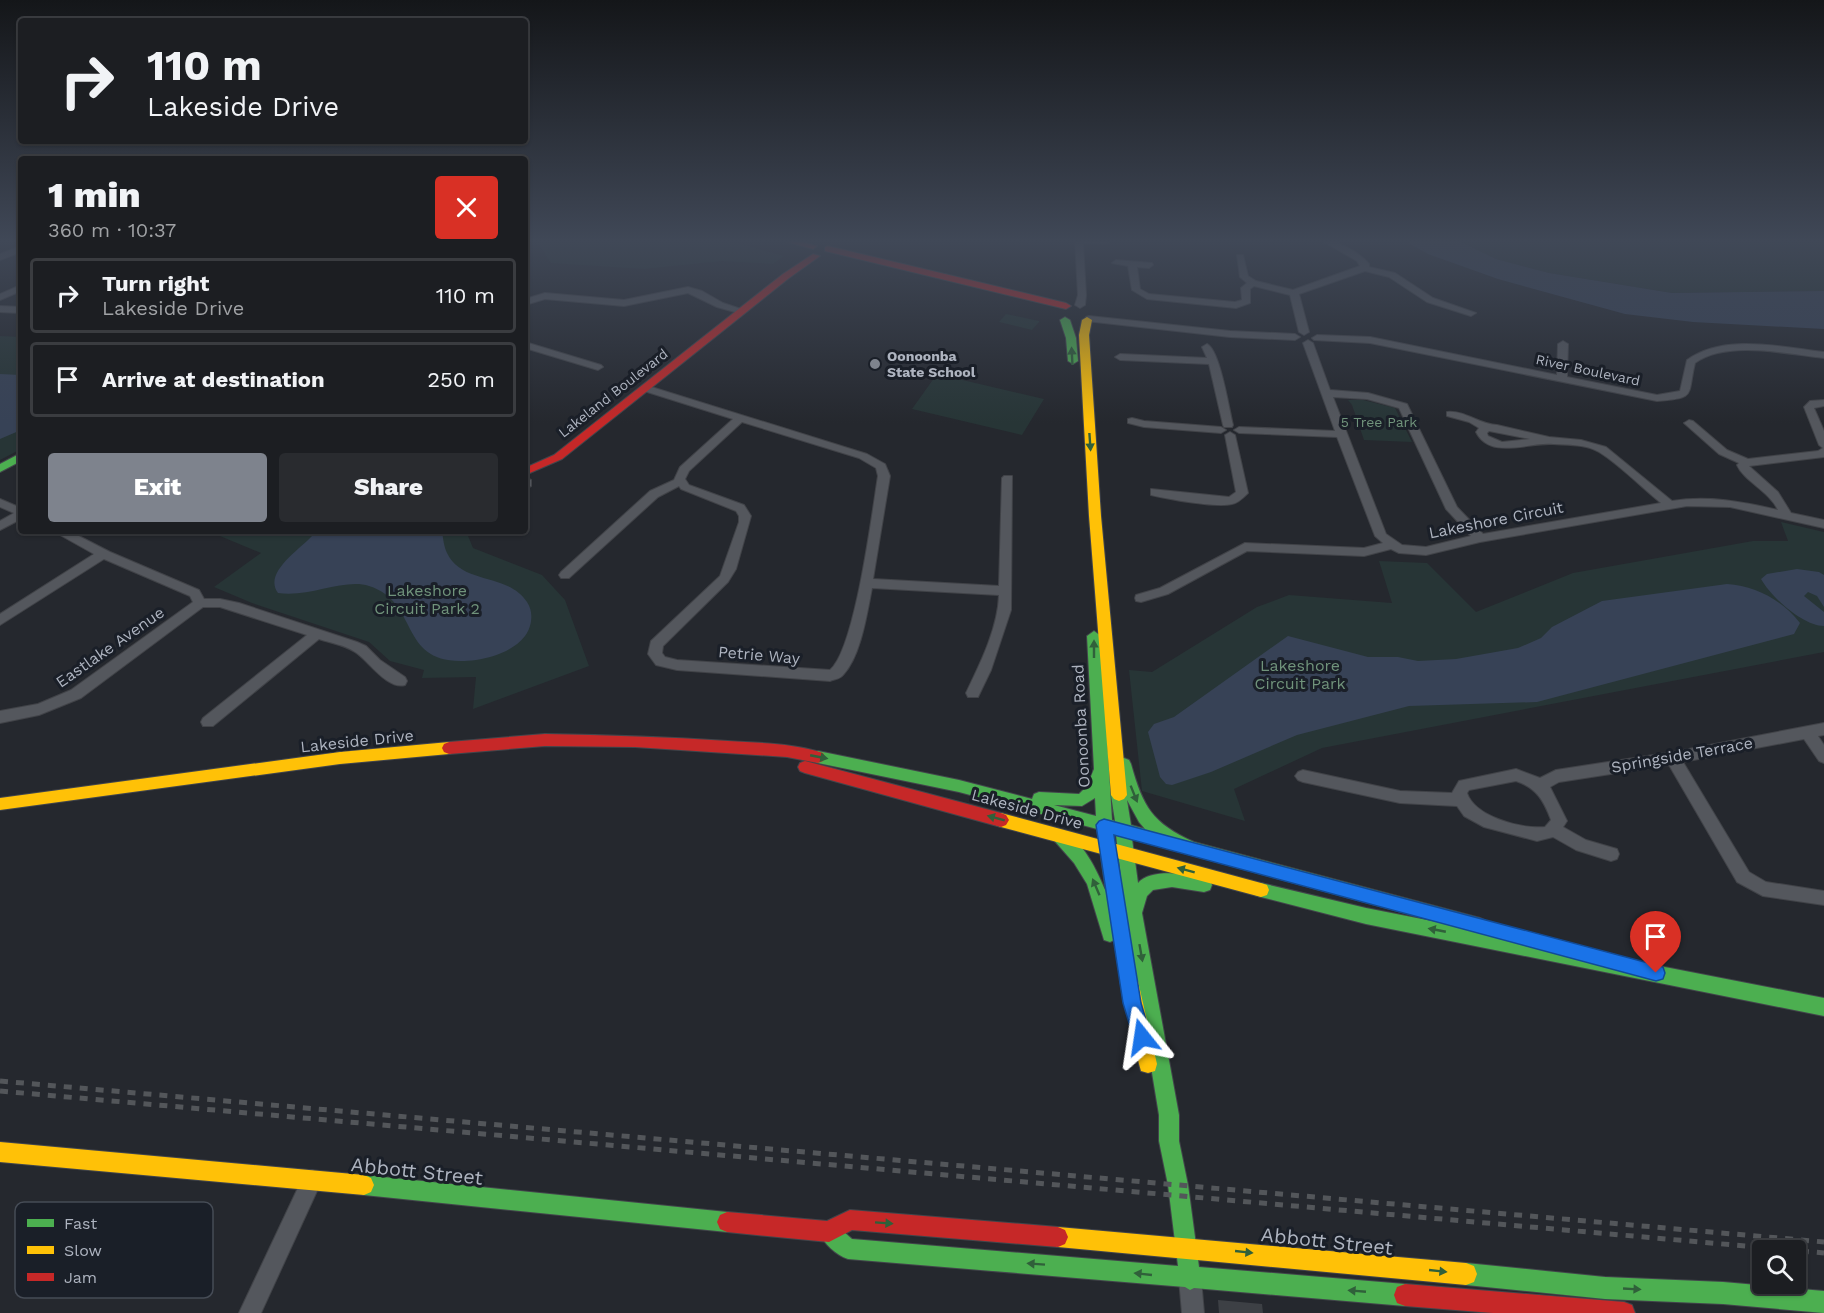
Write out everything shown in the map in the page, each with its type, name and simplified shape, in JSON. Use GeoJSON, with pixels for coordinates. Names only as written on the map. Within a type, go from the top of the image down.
{"type":"FeatureCollection","features":[{"type":"Feature","properties":{"kind":"street"},"geometry":{"type":"LineString","coordinates":[[578,300],[624,303],[637,300]]}},
{"type":"Feature","properties":{"kind":"street"},"geometry":{"type":"LineString","coordinates":[[712,300],[742,311]]}},
{"type":"Feature","properties":{"kind":"street","name":"Lakeland Boulevard"},"geometry":{"type":"LineString","coordinates":[[528,471],[558,457],[755,300]]}},
{"type":"Feature","properties":{"kind":"street"},"geometry":{"type":"LineString","coordinates":[[1017,300],[1077,314]]}},
{"type":"Feature","properties":{"kind":"street","name":"Oonoonba Road"},"geometry":{"type":"LineString","coordinates":[[1081,300],[1071,338],[1079,473],[1095,516]]}},
{"type":"Feature","properties":{"kind":"street"},"geometry":{"type":"LineString","coordinates":[[1189,300],[1236,305],[1247,300]]}},
{"type":"Feature","properties":{"kind":"street"},"geometry":{"type":"LineString","coordinates":[[1296,300],[1306,337],[1341,434],[1381,536],[1391,545]]}},
{"type":"Feature","properties":{"kind":"street"},"geometry":{"type":"LineString","coordinates":[[1431,300],[1471,313]]}},
{"type":"Feature","properties":{"kind":"street"},"geometry":{"type":"LineString","coordinates":[[0,309],[18,310]]}},
{"type":"Feature","properties":{"kind":"street","name":"Oonoonba Road"},"geometry":{"type":"LineString","coordinates":[[1077,314],[1084,335],[1095,516],[1123,831],[1134,913],[1169,1115],[1169,1141],[1178,1185],[1190,1279]]}},
{"type":"Feature","properties":{"kind":"street","name":"River Boulevard"},"geometry":{"type":"LineString","coordinates":[[1077,314],[1146,325],[1230,334],[1370,340],[1657,398],[1672,398],[1684,393],[1688,389],[1690,362],[1702,353],[1722,349],[1754,349],[1824,355]]}},
{"type":"Feature","properties":{"kind":"street"},"geometry":{"type":"LineString","coordinates":[[1562,379],[1563,344]]}},
{"type":"Feature","properties":{"kind":"street"},"geometry":{"type":"LineString","coordinates":[[528,346],[598,367]]}},
{"type":"Feature","properties":{"kind":"street"},"geometry":{"type":"LineString","coordinates":[[1155,492],[1176,497],[1231,501],[1242,493],[1213,361],[1207,348]]}},
{"type":"Feature","properties":{"kind":"street"},"geometry":{"type":"LineString","coordinates":[[1120,357],[1213,361]]}},
{"type":"Feature","properties":{"kind":"street","name":"Petrie Way"},"geometry":{"type":"LineString","coordinates":[[645,388],[863,456],[881,466],[884,476],[856,635],[836,674],[821,676],[677,665],[661,661],[655,654],[656,644],[724,579],[730,569],[745,522],[743,512],[735,505],[689,489],[679,482]]}},
{"type":"Feature","properties":{"kind":"street"},"geometry":{"type":"LineString","coordinates":[[1326,393],[1368,396],[1403,406],[1452,509],[1480,538]]}},
{"type":"Feature","properties":{"kind":"street"},"geometry":{"type":"LineString","coordinates":[[1824,403],[1814,403],[1809,407],[1824,446]]}},
{"type":"Feature","properties":{"kind":"street"},"geometry":{"type":"LineString","coordinates":[[1451,414],[1473,420],[1486,428],[1497,428],[1549,440],[1581,443],[1602,449],[1669,504]]}},
{"type":"Feature","properties":{"kind":"street"},"geometry":{"type":"LineString","coordinates":[[565,575],[654,494],[679,482],[684,470],[740,418]]}},
{"type":"Feature","properties":{"kind":"street"},"geometry":{"type":"LineString","coordinates":[[1132,421],[1144,424],[1229,430],[1341,434]]}},
{"type":"Feature","properties":{"kind":"street"},"geometry":{"type":"LineString","coordinates":[[1689,423],[1724,452],[1747,462],[1821,454],[1824,451]]}},
{"type":"Feature","properties":{"kind":"street"},"geometry":{"type":"LineString","coordinates":[[1486,428],[1481,432],[1484,438],[1501,446],[1549,440]]}},
{"type":"Feature","properties":{"kind":"street"},"geometry":{"type":"LineString","coordinates":[[0,469],[18,458]]}},
{"type":"Feature","properties":{"kind":"street"},"geometry":{"type":"LineString","coordinates":[[1747,462],[1744,467],[1774,494],[1786,514]]}},
{"type":"Feature","properties":{"kind":"street"},"geometry":{"type":"LineString","coordinates":[[973,693],[1002,619],[1005,591],[1008,478]]}},
{"type":"Feature","properties":{"kind":"street","name":"Lakeshore Circuit"},"geometry":{"type":"LineString","coordinates":[[1391,545],[1418,552],[1480,538],[1669,504],[1707,501],[1786,514],[1824,524]]}},
{"type":"Feature","properties":{"kind":"street"},"geometry":{"type":"LineString","coordinates":[[0,503],[18,512]]}},
{"type":"Feature","properties":{"kind":"street"},"geometry":{"type":"LineString","coordinates":[[0,526],[18,515]]}},
{"type":"Feature","properties":{"kind":"street"},"geometry":{"type":"LineString","coordinates":[[64,534],[102,554],[195,593],[200,603],[220,603],[239,608],[361,649],[375,664],[400,681]]}},
{"type":"Feature","properties":{"kind":"street"},"geometry":{"type":"LineString","coordinates":[[1141,598],[1164,591],[1245,548],[1364,552],[1391,545]]}},
{"type":"Feature","properties":{"kind":"street","name":"Oonoonba Road"},"geometry":{"type":"LineString","coordinates":[[1098,553],[1094,605],[1094,673],[1104,825],[1132,1003],[1146,1054],[1158,1119],[1169,1141]]}},
{"type":"Feature","properties":{"kind":"street"},"geometry":{"type":"LineString","coordinates":[[0,620],[102,554]]}},
{"type":"Feature","properties":{"kind":"street"},"geometry":{"type":"LineString","coordinates":[[865,583],[1005,591]]}},
{"type":"Feature","properties":{"kind":"street","name":"Eastlake Avenue"},"geometry":{"type":"LineString","coordinates":[[0,717],[30,714],[76,694],[200,603]]}},
{"type":"Feature","properties":{"kind":"street"},"geometry":{"type":"LineString","coordinates":[[208,722],[317,634]]}},
{"type":"Feature","properties":{"kind":"street","name":"Lakeside Drive"},"geometry":{"type":"LineString","coordinates":[[1112,718],[1125,769],[1149,825],[1154,831],[1191,848]]}},
{"type":"Feature","properties":{"kind":"street","name":"Springside Terrace"},"geometry":{"type":"LineString","coordinates":[[1540,784],[1556,776],[1673,758],[1824,729]]}},
{"type":"Feature","properties":{"kind":"street"},"geometry":{"type":"LineString","coordinates":[[1807,732],[1824,758]]}},
{"type":"Feature","properties":{"kind":"street","name":"Lakeside Drive"},"geometry":{"type":"LineString","coordinates":[[0,804],[340,758],[545,740],[635,741],[788,751],[959,786],[1679,979]]}},
{"type":"Feature","properties":{"kind":"street","name":"Lakeside Drive"},"geometry":{"type":"LineString","coordinates":[[719,747],[782,761],[1366,916],[1824,1007]]}},
{"type":"Feature","properties":{"kind":"street"},"geometry":{"type":"LineString","coordinates":[[1673,758],[1743,876],[1763,889],[1824,898]]}},
{"type":"Feature","properties":{"kind":"street"},"geometry":{"type":"LineString","coordinates":[[959,786],[1051,800],[1082,800],[1094,789],[1100,766]]}},
{"type":"Feature","properties":{"kind":"street"},"geometry":{"type":"LineString","coordinates":[[1516,775],[1540,784],[1548,793],[1559,821],[1554,830],[1547,834],[1537,834],[1476,818],[1469,813],[1461,800],[1459,792],[1464,785],[1474,781],[1516,775]]}},
{"type":"Feature","properties":{"kind":"street"},"geometry":{"type":"LineString","coordinates":[[1303,776],[1400,797],[1461,800]]}},
{"type":"Feature","properties":{"kind":"street"},"geometry":{"type":"LineString","coordinates":[[1554,830],[1582,846],[1611,854]]}},
{"type":"Feature","properties":{"kind":"street"},"geometry":{"type":"LineString","coordinates":[[1053,833],[1082,857],[1097,887],[1112,947],[1132,1003]]}},
{"type":"Feature","properties":{"kind":"street"},"geometry":{"type":"LineString","coordinates":[[1134,913],[1140,892],[1145,885],[1153,882],[1171,880],[1284,896]]}},
{"type":"Feature","properties":{"kind":"street","name":"Abbott Street"},"geometry":{"type":"LineString","coordinates":[[0,1152],[312,1180],[829,1232],[850,1220],[1186,1247],[1605,1288],[1723,1293],[1824,1302]]}},
{"type":"Feature","properties":{"kind":"street"},"geometry":{"type":"LineString","coordinates":[[250,1313],[312,1180]]}},
{"type":"Feature","properties":{"kind":"street"},"geometry":{"type":"LineString","coordinates":[[829,1232],[848,1249],[1624,1313]]}},
{"type":"Feature","properties":{"kind":"street"},"geometry":{"type":"LineString","coordinates":[[1190,1279],[1193,1313]]}},
{"type":"Feature","properties":{"kind":"green space"},"geometry":{"type":"Polygon","coordinates":[[[1006,314],[1039,322],[1032,330],[999,322],[1006,314]]]}},
{"type":"Feature","properties":{"kind":"green space"},"geometry":{"type":"Polygon","coordinates":[[[0,336],[18,337],[18,451],[0,460],[0,336]]]}},
{"type":"Feature","properties":{"kind":"green space"},"geometry":{"type":"Polygon","coordinates":[[[937,374],[1044,399],[1022,435],[912,409],[937,374]]]}},
{"type":"Feature","properties":{"kind":"green space","name":"5 Tree Park"},"geometry":{"type":"Polygon","coordinates":[[[1348,400],[1363,400],[1395,408],[1412,442],[1364,440],[1352,405],[1348,400]]]}},
{"type":"Feature","properties":{"kind":"green space","name":"Lakeshore Circuit Park"},"geometry":{"type":"Polygon","coordinates":[[[1781,522],[1824,532],[1824,652],[1322,748],[1234,789],[1245,821],[1142,791],[1129,670],[1152,672],[1257,607],[1289,595],[1392,603],[1379,561],[1427,563],[1476,612],[1573,573],[1753,541],[1788,541],[1781,522]]]}},
{"type":"Feature","properties":{"kind":"green space","name":"Lakeshore Circuit Park 2"},"geometry":{"type":"Polygon","coordinates":[[[215,534],[467,534],[473,548],[542,575],[565,600],[589,666],[473,709],[476,677],[422,678],[424,670],[390,661],[369,642],[252,603],[214,587],[261,553],[215,534]]]}},
{"type":"Feature","properties":{"kind":"water"},"geometry":{"type":"Polygon","coordinates":[[[1575,300],[1824,300],[1824,329],[1693,322],[1625,314],[1575,300]]]}},
{"type":"Feature","properties":{"kind":"water"},"geometry":{"type":"Polygon","coordinates":[[[0,374],[18,375],[18,431],[0,439],[0,374]]]}},
{"type":"Feature","properties":{"kind":"water"},"geometry":{"type":"Polygon","coordinates":[[[312,534],[443,534],[446,551],[454,563],[463,570],[498,582],[519,593],[529,606],[531,624],[515,646],[496,655],[476,660],[450,660],[433,655],[421,645],[397,606],[386,594],[369,586],[349,584],[302,593],[278,593],[275,578],[279,570],[284,562],[312,534]]]}},
{"type":"Feature","properties":{"kind":"water"},"geometry":{"type":"Polygon","coordinates":[[[1797,569],[1819,572],[1824,575],[1824,607],[1817,596],[1808,592],[1804,596],[1824,612],[1824,626],[1816,625],[1797,616],[1772,594],[1761,579],[1767,574],[1797,569]]]}},
{"type":"Feature","properties":{"kind":"water"},"geometry":{"type":"Polygon","coordinates":[[[1727,584],[1758,591],[1777,601],[1800,623],[1794,634],[1537,702],[1409,706],[1297,735],[1211,772],[1172,785],[1166,784],[1160,777],[1148,732],[1154,724],[1174,717],[1288,636],[1368,657],[1398,657],[1418,661],[1456,659],[1518,648],[1541,638],[1552,627],[1602,601],[1727,584]]]}},
{"type":"Feature","properties":{"kind":"building"},"geometry":{"type":"Polygon","coordinates":[[[1218,1300],[1262,1304],[1263,1313],[1219,1313],[1218,1300]]]}},
{"type":"Feature","properties":{"kind":"railway"},"geometry":{"type":"LineString","coordinates":[[0,1081],[1824,1242]]}},
{"type":"Feature","properties":{"kind":"railway"},"geometry":{"type":"LineString","coordinates":[[0,1091],[1824,1253]]}},
{"type":"Feature","properties":{"kind":"traffic: fast"},"geometry":{"type":"LineString","coordinates":[[1065,320],[1071,338],[1073,361]]}},
{"type":"Feature","properties":{"kind":"traffic: fast"},"geometry":{"type":"LineString","coordinates":[[0,469],[18,458]]}},
{"type":"Feature","properties":{"kind":"traffic: fast"},"geometry":{"type":"LineString","coordinates":[[1094,636],[1104,825],[1129,981]]}},
{"type":"Feature","properties":{"kind":"traffic: fast"},"geometry":{"type":"LineString","coordinates":[[818,757],[959,786],[1191,848]]}},
{"type":"Feature","properties":{"kind":"traffic: fast"},"geometry":{"type":"LineString","coordinates":[[1124,764],[1133,795],[1144,817],[1152,826],[1175,841],[1191,848],[1480,926]]}},
{"type":"Feature","properties":{"kind":"traffic: fast"},"geometry":{"type":"LineString","coordinates":[[1039,798],[1082,800],[1094,789],[1098,774]]}},
{"type":"Feature","properties":{"kind":"traffic: fast"},"geometry":{"type":"LineString","coordinates":[[1119,795],[1134,913],[1169,1115],[1169,1141],[1178,1185],[1190,1279]]}},
{"type":"Feature","properties":{"kind":"traffic: fast"},"geometry":{"type":"LineString","coordinates":[[1060,838],[1079,858],[1094,881],[1110,934]]}},
{"type":"Feature","properties":{"kind":"traffic: fast"},"geometry":{"type":"LineString","coordinates":[[1135,911],[1140,893],[1148,883],[1172,880],[1204,885]]}},
{"type":"Feature","properties":{"kind":"traffic: fast"},"geometry":{"type":"LineString","coordinates":[[1261,890],[1366,916],[1824,1007]]}},
{"type":"Feature","properties":{"kind":"traffic: fast"},"geometry":{"type":"LineString","coordinates":[[364,1185],[727,1222]]}},
{"type":"Feature","properties":{"kind":"traffic: fast"},"geometry":{"type":"LineString","coordinates":[[829,1232],[848,1249],[1405,1295]]}},
{"type":"Feature","properties":{"kind":"traffic: fast"},"geometry":{"type":"LineString","coordinates":[[1466,1274],[1605,1288],[1723,1293],[1824,1302]]}},
{"type":"Feature","properties":{"kind":"traffic: slow"},"geometry":{"type":"LineString","coordinates":[[1087,320],[1084,335],[1095,516],[1119,795]]}},
{"type":"Feature","properties":{"kind":"traffic: slow"},"geometry":{"type":"LineString","coordinates":[[0,804],[340,758],[449,748]]}},
{"type":"Feature","properties":{"kind":"traffic: slow"},"geometry":{"type":"LineString","coordinates":[[1001,820],[1261,890]]}},
{"type":"Feature","properties":{"kind":"traffic: slow"},"geometry":{"type":"LineString","coordinates":[[1129,981],[1148,1064]]}},
{"type":"Feature","properties":{"kind":"traffic: slow"},"geometry":{"type":"LineString","coordinates":[[0,1152],[364,1185]]}},
{"type":"Feature","properties":{"kind":"traffic: slow"},"geometry":{"type":"LineString","coordinates":[[1058,1237],[1466,1274]]}},
{"type":"Feature","properties":{"kind":"traffic: jam"},"geometry":{"type":"LineString","coordinates":[[528,471],[558,457],[755,300]]}},
{"type":"Feature","properties":{"kind":"traffic: jam"},"geometry":{"type":"LineString","coordinates":[[1042,300],[1066,306]]}},
{"type":"Feature","properties":{"kind":"traffic: jam"},"geometry":{"type":"LineString","coordinates":[[449,748],[545,740],[635,741],[787,751],[818,757]]}},
{"type":"Feature","properties":{"kind":"traffic: jam"},"geometry":{"type":"LineString","coordinates":[[805,767],[1001,820]]}},
{"type":"Feature","properties":{"kind":"traffic: jam"},"geometry":{"type":"LineString","coordinates":[[727,1222],[829,1232],[850,1220],[1058,1237]]}},
{"type":"Feature","properties":{"kind":"traffic: jam"},"geometry":{"type":"LineString","coordinates":[[1405,1295],[1624,1313]]}},
{"type":"Feature","properties":{"kind":"place","name":"Oonoonba State School"},"geometry":{"type":"Point","coordinates":[875,364]}},
{"type":"Feature","properties":{"kind":"route"},"geometry":{"type":"LineString","coordinates":[[1142,1037],[1132,1003],[1104,825],[1656,973]]}}]}
